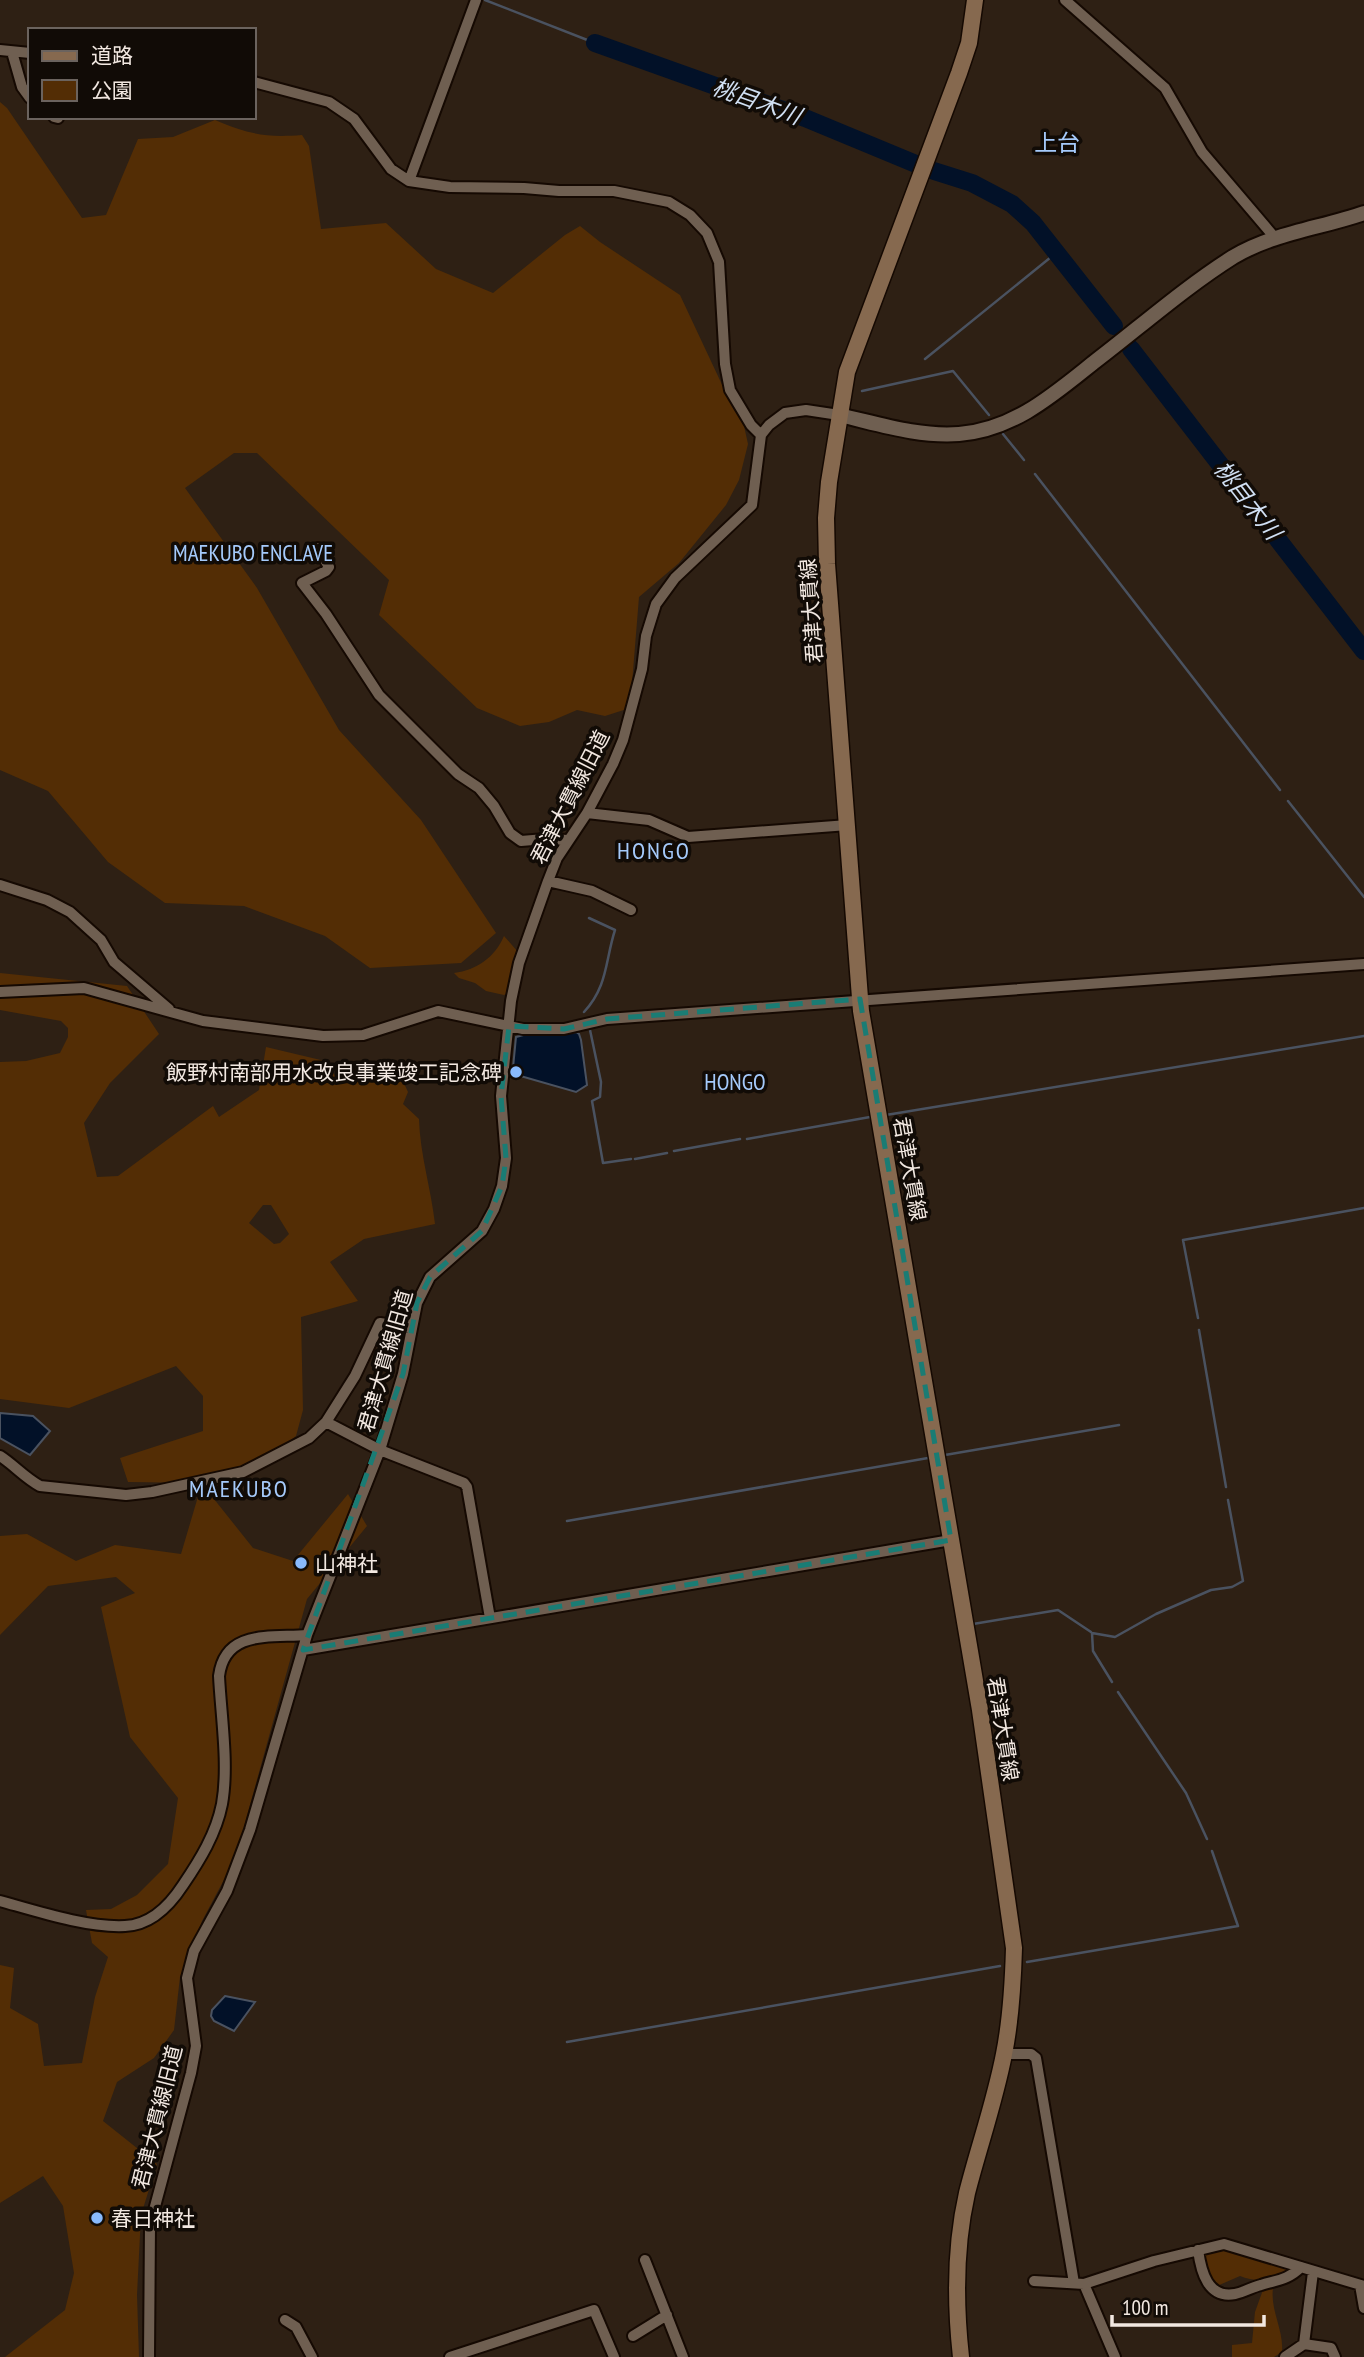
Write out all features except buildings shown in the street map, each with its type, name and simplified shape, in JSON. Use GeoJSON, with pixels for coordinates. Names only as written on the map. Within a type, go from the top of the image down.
{"type":"FeatureCollection","features":[{"type":"Feature","properties":{"kind":"main road","name":"君津大貫線"},"geometry":{"type":"LineString","coordinates":[[961,2357],[957,2299],[961,2237],[967,2195],[1004,2054],[1013,1988],[1014,1948],[980,1710],[860,999],[826,530],[829,482],[847,372],[969,43],[975,0]]}},
{"type":"Feature","properties":{"kind":"street"},"geometry":{"type":"LineString","coordinates":[[1065,0],[1165,88],[1202,152],[1276,239]]}},
{"type":"Feature","properties":{"kind":"street"},"geometry":{"type":"LineString","coordinates":[[409,181],[475,2]]}},
{"type":"Feature","properties":{"kind":"street"},"geometry":{"type":"LineString","coordinates":[[0,50],[28,53]]}},
{"type":"Feature","properties":{"kind":"street"},"geometry":{"type":"LineString","coordinates":[[12,52],[22,87],[28,96]]}},
{"type":"Feature","properties":{"kind":"street"},"geometry":{"type":"LineString","coordinates":[[256,83],[328,102],[354,119],[391,169],[399,177],[409,181],[450,187],[614,191],[669,202],[690,215],[708,233],[719,262],[725,363],[730,390],[751,425],[761,435],[785,413],[806,410],[921,433],[977,432],[1005,423],[1029,412],[1054,394],[1226,262],[1276,239],[1364,213]]}},
{"type":"Feature","properties":{"kind":"street","name":"君津大貫線旧道"},"geometry":{"type":"LineString","coordinates":[[149,2357],[150,2225],[196,2046],[187,1978],[194,1951],[227,1891],[250,1830],[307,1635],[380,1450],[402,1374],[417,1303],[430,1277],[482,1231],[498,1197],[506,1158],[501,1096],[509,1026],[519,963],[548,881],[557,858],[587,813],[623,740],[642,669],[646,636],[656,604],[675,578],[752,505],[761,435]]}},
{"type":"Feature","properties":{"kind":"street"},"geometry":{"type":"LineString","coordinates":[[318,548],[329,567],[302,583],[326,614],[379,695],[458,774],[479,788],[494,806],[510,834],[521,841],[568,840]]}},
{"type":"Feature","properties":{"kind":"street"},"geometry":{"type":"LineString","coordinates":[[587,813],[649,820],[688,837],[848,825]]}},
{"type":"Feature","properties":{"kind":"street"},"geometry":{"type":"LineString","coordinates":[[548,881],[592,891],[631,910]]}},
{"type":"Feature","properties":{"kind":"street"},"geometry":{"type":"LineString","coordinates":[[0,885],[47,900],[70,912],[102,940],[114,962],[171,1011]]}},
{"type":"Feature","properties":{"kind":"street"},"geometry":{"type":"LineString","coordinates":[[0,992],[84,988],[203,1021],[323,1036],[363,1035],[438,1011],[523,1029],[564,1029],[607,1019],[1364,964]]}},
{"type":"Feature","properties":{"kind":"street"},"geometry":{"type":"LineString","coordinates":[[0,1456],[40,1486],[126,1495],[243,1472],[309,1438],[326,1422],[355,1376],[380,1323],[411,1328]]}},
{"type":"Feature","properties":{"kind":"street"},"geometry":{"type":"LineString","coordinates":[[326,1422],[380,1450],[464,1483],[467,1487],[490,1618]]}},
{"type":"Feature","properties":{"kind":"street"},"geometry":{"type":"LineString","coordinates":[[303,1650],[951,1540]]}},
{"type":"Feature","properties":{"kind":"street"},"geometry":{"type":"LineString","coordinates":[[0,1901],[102,1925],[127,1926],[144,1922],[170,1905],[208,1847],[222,1804],[224,1778],[219,1676],[226,1653],[250,1638],[262,1635],[307,1635]]}},
{"type":"Feature","properties":{"kind":"street"},"geometry":{"type":"LineString","coordinates":[[1004,2054],[1031,2054],[1036,2058],[1079,2283],[1115,2357]]}},
{"type":"Feature","properties":{"kind":"street"},"geometry":{"type":"LineString","coordinates":[[1034,2281],[1079,2283],[1224,2244],[1362,2286],[1364,2308]]}},
{"type":"Feature","properties":{"kind":"street"},"geometry":{"type":"LineString","coordinates":[[1198,2250],[1202,2271],[1211,2287],[1219,2294],[1234,2295],[1263,2284],[1282,2281],[1301,2267]]}},
{"type":"Feature","properties":{"kind":"street"},"geometry":{"type":"LineString","coordinates":[[645,2260],[683,2357]]}},
{"type":"Feature","properties":{"kind":"street"},"geometry":{"type":"LineString","coordinates":[[1304,2344],[1312,2272]]}},
{"type":"Feature","properties":{"kind":"street"},"geometry":{"type":"LineString","coordinates":[[450,2357],[594,2310],[614,2357]]}},
{"type":"Feature","properties":{"kind":"street"},"geometry":{"type":"LineString","coordinates":[[633,2336],[667,2315]]}},
{"type":"Feature","properties":{"kind":"street"},"geometry":{"type":"LineString","coordinates":[[285,2320],[296,2327],[312,2357]]}},
{"type":"Feature","properties":{"kind":"street"},"geometry":{"type":"LineString","coordinates":[[1285,2357],[1304,2344],[1331,2348],[1335,2357]]}},
{"type":"Feature","properties":{"kind":"highlighted area"},"geometry":{"type":"Polygon","coordinates":[[[860,999],[951,1540],[303,1650],[403,1374],[417,1303],[430,1277],[482,1231],[502,1186],[506,1158],[501,1096],[509,1026],[564,1029],[607,1019],[860,999]]]}},
{"type":"Feature","properties":{"kind":"green space"},"geometry":{"type":"Polygon","coordinates":[[[0,102],[7,108],[82,218],[106,215],[138,139],[173,137],[215,120],[257,134],[302,135],[309,146],[321,229],[386,223],[436,269],[493,293],[580,226],[680,295],[744,426],[748,444],[739,480],[726,505],[679,563],[639,597],[630,708],[605,716],[577,710],[549,722],[520,726],[477,708],[379,615],[389,580],[257,453],[234,453],[185,488],[257,588],[339,730],[421,820],[496,933],[461,963],[370,968],[325,936],[244,906],[165,903],[108,862],[48,791],[0,770],[0,102]]]}},
{"type":"Feature","properties":{"kind":"green space"},"geometry":{"type":"Polygon","coordinates":[[[504,936],[518,952],[508,993],[504,995],[486,991],[454,973],[478,966],[496,950],[504,936]]]}},
{"type":"Feature","properties":{"kind":"green space"},"geometry":{"type":"Polygon","coordinates":[[[0,973],[127,986],[159,1034],[110,1083],[84,1123],[97,1177],[118,1176],[213,1106],[219,1117],[259,1090],[266,1047],[325,1061],[341,1084],[397,1068],[408,1092],[403,1104],[419,1119],[435,1224],[364,1239],[330,1262],[358,1301],[301,1317],[303,1410],[296,1436],[214,1499],[253,1548],[293,1561],[348,1494],[367,1526],[307,1599],[235,1859],[202,1921],[180,1977],[174,2030],[154,2058],[117,2082],[103,2121],[157,2164],[141,2215],[137,2295],[139,2357],[5,2357],[65,2310],[74,2273],[63,2206],[43,2176],[0,2203],[0,1965],[14,1968],[10,2008],[38,2024],[44,2066],[82,2063],[95,1997],[108,1957],[92,1943],[86,1910],[111,1909],[137,1895],[168,1864],[178,1798],[130,1737],[101,1607],[135,1593],[116,1577],[48,1586],[0,1635],[0,1536],[27,1534],[76,1561],[115,1545],[181,1554],[202,1483],[128,1482],[120,1458],[203,1431],[203,1396],[176,1366],[69,1408],[0,1399],[0,1062],[26,1061],[60,1053],[68,1037],[68,1028],[61,1021],[0,1010],[0,973]],[[263,1205],[249,1223],[274,1244],[280,1243],[289,1234],[271,1205],[263,1205]]]}},
{"type":"Feature","properties":{"kind":"green space"},"geometry":{"type":"Polygon","coordinates":[[[1225,2249],[1294,2269],[1268,2280],[1253,2280],[1240,2276],[1217,2286],[1206,2271],[1205,2253],[1225,2249]]]}},
{"type":"Feature","properties":{"kind":"green space"},"geometry":{"type":"Polygon","coordinates":[[[1264,2287],[1273,2288],[1273,2304],[1282,2352],[1274,2357],[1232,2357],[1232,2345],[1252,2343],[1255,2312],[1264,2287]]]}},
{"type":"Feature","properties":{"kind":"water"},"geometry":{"type":"Polygon","coordinates":[[[576,1032],[581,1040],[587,1085],[576,1092],[517,1075],[518,1069],[513,1068],[516,1037],[576,1032]]]}},
{"type":"Feature","properties":{"kind":"water"},"geometry":{"type":"Polygon","coordinates":[[[0,1413],[33,1416],[50,1431],[30,1455],[0,1438],[0,1413]]]}},
{"type":"Feature","properties":{"kind":"water"},"geometry":{"type":"Polygon","coordinates":[[[225,1996],[255,2002],[234,2031],[214,2021],[211,2016],[212,2010],[225,1996]]]}},
{"type":"Feature","properties":{"kind":"waterway"},"geometry":{"type":"LineString","coordinates":[[485,0],[595,43]]}},
{"type":"Feature","properties":{"kind":"waterway","name":"桃目木川"},"geometry":{"type":"LineString","coordinates":[[595,43],[805,118],[916,164]]}},
{"type":"Feature","properties":{"kind":"waterway","name":"桃目木川"},"geometry":{"type":"LineString","coordinates":[[934,171],[972,183],[1012,204],[1033,223],[1114,326]]}},
{"type":"Feature","properties":{"kind":"waterway"},"geometry":{"type":"LineString","coordinates":[[925,359],[1056,253]]}},
{"type":"Feature","properties":{"kind":"waterway","name":"桃目木川"},"geometry":{"type":"LineString","coordinates":[[1131,349],[1364,651]]}},
{"type":"Feature","properties":{"kind":"waterway"},"geometry":{"type":"LineString","coordinates":[[862,391],[953,371],[989,415]]}},
{"type":"Feature","properties":{"kind":"waterway"},"geometry":{"type":"LineString","coordinates":[[1003,434],[1024,460]]}},
{"type":"Feature","properties":{"kind":"waterway"},"geometry":{"type":"LineString","coordinates":[[1035,474],[1280,790]]}},
{"type":"Feature","properties":{"kind":"waterway"},"geometry":{"type":"LineString","coordinates":[[1288,801],[1364,897]]}},
{"type":"Feature","properties":{"kind":"waterway"},"geometry":{"type":"LineString","coordinates":[[584,1012],[602,983],[615,930],[589,918]]}},
{"type":"Feature","properties":{"kind":"waterway"},"geometry":{"type":"LineString","coordinates":[[590,1030],[601,1082],[600,1097],[592,1101],[603,1163],[631,1159]]}},
{"type":"Feature","properties":{"kind":"waterway"},"geometry":{"type":"LineString","coordinates":[[886,1115],[1364,1036]]}},
{"type":"Feature","properties":{"kind":"waterway"},"geometry":{"type":"LineString","coordinates":[[747,1139],[870,1117]]}},
{"type":"Feature","properties":{"kind":"waterway"},"geometry":{"type":"LineString","coordinates":[[674,1151],[740,1139]]}},
{"type":"Feature","properties":{"kind":"waterway"},"geometry":{"type":"LineString","coordinates":[[635,1159],[667,1153]]}},
{"type":"Feature","properties":{"kind":"waterway"},"geometry":{"type":"LineString","coordinates":[[1198,1318],[1183,1240],[1364,1208]]}},
{"type":"Feature","properties":{"kind":"waterway"},"geometry":{"type":"LineString","coordinates":[[1199,1330],[1226,1487]]}},
{"type":"Feature","properties":{"kind":"waterway"},"geometry":{"type":"LineString","coordinates":[[945,1455],[1119,1425]]}},
{"type":"Feature","properties":{"kind":"waterway"},"geometry":{"type":"LineString","coordinates":[[567,1521],[928,1458]]}},
{"type":"Feature","properties":{"kind":"waterway"},"geometry":{"type":"LineString","coordinates":[[1112,1682],[1093,1651],[1092,1633],[1115,1637],[1156,1614],[1211,1590],[1232,1587],[1243,1581],[1228,1500]]}},
{"type":"Feature","properties":{"kind":"waterway"},"geometry":{"type":"LineString","coordinates":[[973,1624],[1058,1610],[1091,1632]]}},
{"type":"Feature","properties":{"kind":"waterway"},"geometry":{"type":"LineString","coordinates":[[1118,1692],[1186,1793],[1207,1839]]}},
{"type":"Feature","properties":{"kind":"waterway"},"geometry":{"type":"LineString","coordinates":[[1027,1962],[1238,1926],[1212,1851]]}},
{"type":"Feature","properties":{"kind":"waterway"},"geometry":{"type":"LineString","coordinates":[[567,2042],[1000,1966]]}},
{"type":"Feature","properties":{"kind":"place","name":"飯野村南部用水改良事業竣工記念碑"},"geometry":{"type":"Point","coordinates":[516,1072]}},
{"type":"Feature","properties":{"kind":"place","name":"山神社"},"geometry":{"type":"Point","coordinates":[301,1563]}},
{"type":"Feature","properties":{"kind":"place","name":"春日神社"},"geometry":{"type":"Point","coordinates":[97,2218]}},
{"type":"Feature","properties":{"kind":"district","name":"上台"},"geometry":{"type":"Point","coordinates":[1057,142]}},
{"type":"Feature","properties":{"kind":"district","name":"MAEKUBO ENCLAVE"},"geometry":{"type":"Point","coordinates":[253,552]}},
{"type":"Feature","properties":{"kind":"district","name":"HONGO"},"geometry":{"type":"Point","coordinates":[654,850]}},
{"type":"Feature","properties":{"kind":"district","name":"HONGO"},"geometry":{"type":"Point","coordinates":[735,1081]}},
{"type":"Feature","properties":{"kind":"district","name":"MAEKUBO"},"geometry":{"type":"Point","coordinates":[239,1488]}}]}
